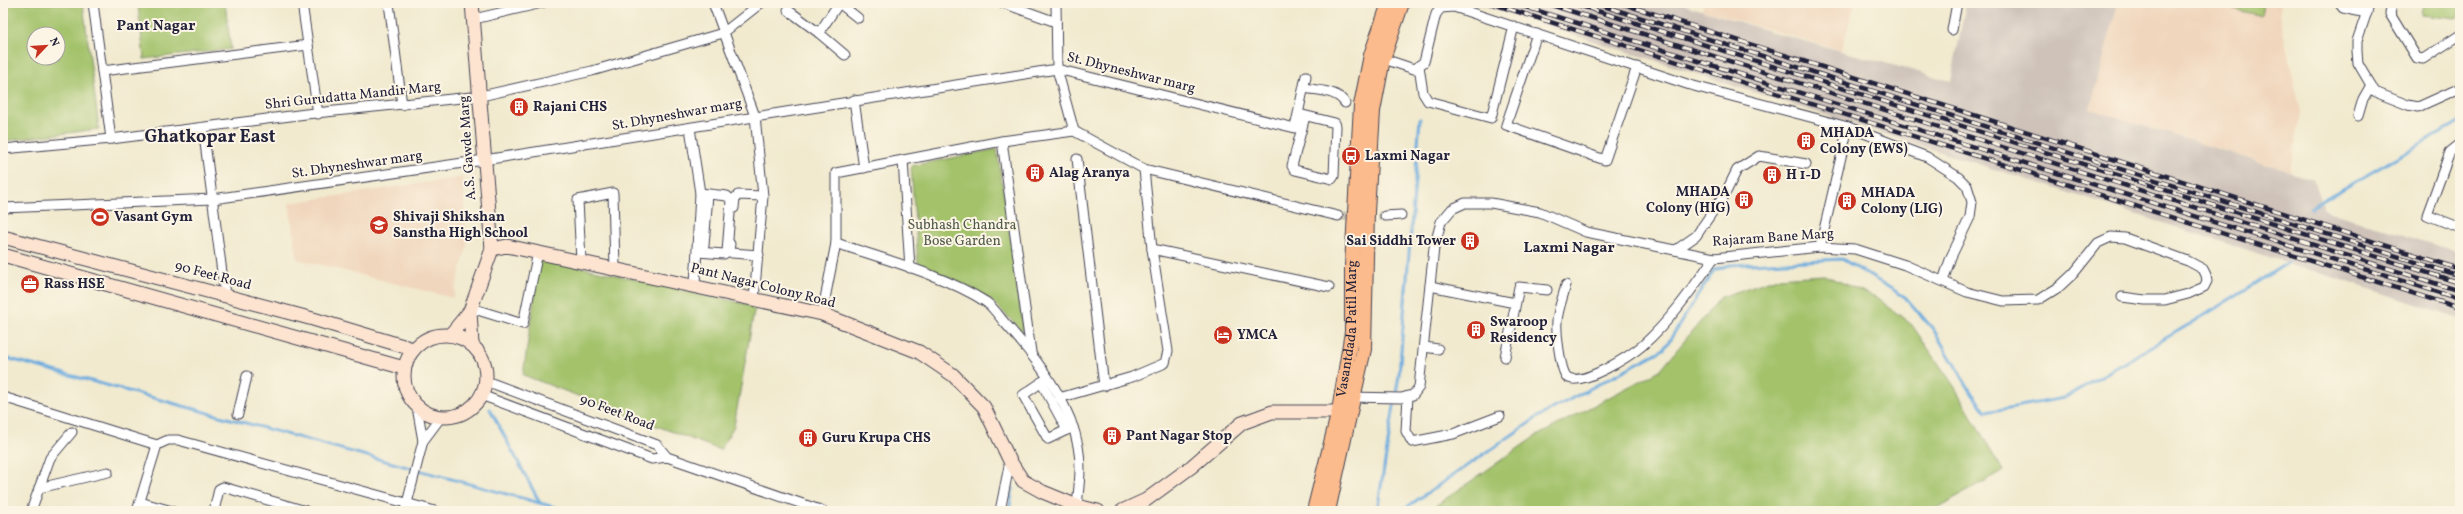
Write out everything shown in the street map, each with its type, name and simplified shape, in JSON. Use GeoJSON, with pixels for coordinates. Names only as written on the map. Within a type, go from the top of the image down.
{"type":"FeatureCollection","features":[{"type":"Feature","properties":{"kind":"main road","name":"Vasantdada Patil Marg"},"geometry":{"type":"LineString","coordinates":[[1328,511],[1347,397],[1364,165],[1361,105],[1377,57],[1389,3]]}},
{"type":"Feature","properties":{"kind":"main road","name":"Vasantdada Patil Marg"},"geometry":{"type":"LineString","coordinates":[[1377,57],[1402,3]]}},
{"type":"Feature","properties":{"kind":"main road","name":"Vasantdada Patil Marg"},"geometry":{"type":"LineString","coordinates":[[1314,511],[1344,412]]}},
{"type":"Feature","properties":{"kind":"street"},"geometry":{"type":"LineString","coordinates":[[92,3],[111,139]]}},
{"type":"Feature","properties":{"kind":"street"},"geometry":{"type":"LineString","coordinates":[[302,3],[318,114]]}},
{"type":"Feature","properties":{"kind":"street"},"geometry":{"type":"LineString","coordinates":[[389,3],[402,105]]}},
{"type":"Feature","properties":{"kind":"street","name":"A.S. Gawde Marg"},"geometry":{"type":"LineString","coordinates":[[451,334],[471,309],[492,249],[484,160],[481,96],[472,3]]}},
{"type":"Feature","properties":{"kind":"street"},"geometry":{"type":"LineString","coordinates":[[474,19],[542,3]]}},
{"type":"Feature","properties":{"kind":"street"},"geometry":{"type":"LineString","coordinates":[[713,3],[755,116],[761,196],[754,299]]}},
{"type":"Feature","properties":{"kind":"street","name":"Shri Gurudatta Mandir Marg"},"geometry":{"type":"LineString","coordinates":[[3,149],[111,139],[481,96],[592,71],[723,33],[761,3]]}},
{"type":"Feature","properties":{"kind":"street"},"geometry":{"type":"LineString","coordinates":[[819,33],[839,3],[858,18]]}},
{"type":"Feature","properties":{"kind":"street"},"geometry":{"type":"LineString","coordinates":[[1003,3],[1056,22]]}},
{"type":"Feature","properties":{"kind":"street"},"geometry":{"type":"LineString","coordinates":[[1056,3],[1057,69],[1074,131]]}},
{"type":"Feature","properties":{"kind":"street"},"geometry":{"type":"LineString","coordinates":[[1952,30],[1957,3]]}},
{"type":"Feature","properties":{"kind":"street"},"geometry":{"type":"LineString","coordinates":[[2339,3],[2343,8],[2367,13]]}},
{"type":"Feature","properties":{"kind":"street"},"geometry":{"type":"LineString","coordinates":[[2370,3],[2357,41],[2357,51],[2358,62],[2375,92],[2388,98],[2418,107],[2460,88]]}},
{"type":"Feature","properties":{"kind":"street"},"geometry":{"type":"LineString","coordinates":[[2390,4],[2390,14],[2417,58],[2424,59],[2460,35]]}},
{"type":"Feature","properties":{"kind":"street"},"geometry":{"type":"LineString","coordinates":[[1377,57],[1414,69],[1419,66],[1424,62],[1436,14],[1441,8],[1454,7],[1690,85],[1848,127],[1927,157],[1958,177],[1967,186],[1972,202],[1970,217],[1951,257],[1943,281]]}},
{"type":"Feature","properties":{"kind":"street"},"geometry":{"type":"LineString","coordinates":[[788,10],[845,55]]}},
{"type":"Feature","properties":{"kind":"street"},"geometry":{"type":"LineString","coordinates":[[1419,66],[1423,93],[1428,101],[1491,118],[1514,26]]}},
{"type":"Feature","properties":{"kind":"street"},"geometry":{"type":"LineString","coordinates":[[1537,34],[1506,125],[1605,160],[1637,67]]}},
{"type":"Feature","properties":{"kind":"street"},"geometry":{"type":"LineString","coordinates":[[102,71],[308,46]]}},
{"type":"Feature","properties":{"kind":"street","name":"St. Dhyneshwar marg"},"geometry":{"type":"LineString","coordinates":[[3,208],[213,200],[484,160],[690,128],[854,100],[1057,69],[1298,129]]}},
{"type":"Feature","properties":{"kind":"street"},"geometry":{"type":"LineString","coordinates":[[1302,115],[1334,123],[1336,126],[1334,176],[1332,179],[1295,170],[1292,166],[1297,148],[1293,141],[1302,115],[1306,76]]}},
{"type":"Feature","properties":{"kind":"street"},"geometry":{"type":"LineString","coordinates":[[2358,116],[2363,99],[2371,85]]}},
{"type":"Feature","properties":{"kind":"street"},"geometry":{"type":"LineString","coordinates":[[1305,88],[1335,93],[1341,97],[1345,103]]}},
{"type":"Feature","properties":{"kind":"street"},"geometry":{"type":"LineString","coordinates":[[854,100],[864,168]]}},
{"type":"Feature","properties":{"kind":"street"},"geometry":{"type":"LineString","coordinates":[[1820,247],[1848,127]]}},
{"type":"Feature","properties":{"kind":"street"},"geometry":{"type":"LineString","coordinates":[[203,128],[225,296]]}},
{"type":"Feature","properties":{"kind":"street"},"geometry":{"type":"LineString","coordinates":[[690,128],[704,194],[701,252],[695,285]]}},
{"type":"Feature","properties":{"kind":"street"},"geometry":{"type":"LineString","coordinates":[[822,314],[836,243],[836,173],[1002,141],[1074,131],[1144,169],[1334,214]]}},
{"type":"Feature","properties":{"kind":"street"},"geometry":{"type":"LineString","coordinates":[[1002,141],[1031,352]]}},
{"type":"Feature","properties":{"kind":"street"},"geometry":{"type":"LineString","coordinates":[[2460,144],[2450,152],[2427,216],[2460,228]]}},
{"type":"Feature","properties":{"kind":"street"},"geometry":{"type":"LineString","coordinates":[[1676,250],[1696,236],[1726,192],[1737,170],[1759,156],[1806,164]]}},
{"type":"Feature","properties":{"kind":"street"},"geometry":{"type":"LineString","coordinates":[[1077,159],[1104,386]]}},
{"type":"Feature","properties":{"kind":"street"},"geometry":{"type":"LineString","coordinates":[[903,160],[910,268]]}},
{"type":"Feature","properties":{"kind":"street"},"geometry":{"type":"LineString","coordinates":[[1059,398],[1104,386],[1166,363],[1168,351],[1152,249],[1144,169]]}},
{"type":"Feature","properties":{"kind":"street"},"geometry":{"type":"LineString","coordinates":[[581,261],[578,200],[613,194],[615,268]]}},
{"type":"Feature","properties":{"kind":"street"},"geometry":{"type":"LineString","coordinates":[[701,252],[724,254],[727,252],[731,200],[727,196],[704,194]]}},
{"type":"Feature","properties":{"kind":"street"},"geometry":{"type":"LineString","coordinates":[[756,254],[732,253],[729,250],[735,198],[738,195],[761,196]]}},
{"type":"Feature","properties":{"kind":"street","name":"Rajaram Bane Marg"},"geometry":{"type":"LineString","coordinates":[[1408,396],[1413,395],[1419,387],[1434,248],[1441,222],[1452,209],[1465,203],[1491,203],[1540,212],[1586,232],[1714,258],[1820,247],[1855,248],[1943,281],[1967,292],[2003,301],[2038,300],[2059,287],[2074,273],[2098,243],[2111,237],[2125,238],[2188,261],[2203,269],[2206,275],[2207,281],[2204,287],[2199,291],[2188,294],[2165,300],[2145,300],[2122,297]]}},
{"type":"Feature","properties":{"kind":"street"},"geometry":{"type":"LineString","coordinates":[[1385,216],[1401,215]]}},
{"type":"Feature","properties":{"kind":"street","name":"90 Feet Road"},"geometry":{"type":"LineString","coordinates":[[3,236],[413,349]]}},
{"type":"Feature","properties":{"kind":"street"},"geometry":{"type":"LineString","coordinates":[[836,243],[910,268],[971,294],[987,303],[1031,352],[1078,445],[1080,465],[1077,506]]}},
{"type":"Feature","properties":{"kind":"street","name":"Pant Nagar Colony Road"},"geometry":{"type":"LineString","coordinates":[[492,249],[507,246],[538,252],[695,285],[822,314],[920,352],[953,375],[984,407],[1010,461],[1023,481],[1043,492],[1077,506],[1098,511]]}},
{"type":"Feature","properties":{"kind":"street"},"geometry":{"type":"LineString","coordinates":[[1152,249],[1329,287]]}},
{"type":"Feature","properties":{"kind":"street"},"geometry":{"type":"LineString","coordinates":[[471,309],[522,324],[538,252]]}},
{"type":"Feature","properties":{"kind":"street"},"geometry":{"type":"LineString","coordinates":[[3,255],[404,368]]}},
{"type":"Feature","properties":{"kind":"street"},"geometry":{"type":"LineString","coordinates":[[1566,285],[1557,320],[1559,351],[1564,373],[1568,378],[1575,380],[1598,374],[1642,346],[1681,305],[1714,258]]}},
{"type":"Feature","properties":{"kind":"street"},"geometry":{"type":"LineString","coordinates":[[1505,357],[1518,288],[1522,285],[1547,290]]}},
{"type":"Feature","properties":{"kind":"street"},"geometry":{"type":"LineString","coordinates":[[1430,286],[1515,303]]}},
{"type":"Feature","properties":{"kind":"street","name":"A.S. Gawde Marg"},"geometry":{"type":"LineString","coordinates":[[471,309],[472,345]]}},
{"type":"Feature","properties":{"kind":"street"},"geometry":{"type":"LineString","coordinates":[[417,407],[434,416],[441,417],[458,415],[468,410],[481,395],[486,381],[485,367],[480,355],[472,345],[461,337],[451,334],[435,335],[423,340],[413,349],[404,368],[404,381],[407,393],[417,407],[423,441]]}},
{"type":"Feature","properties":{"kind":"street"},"geometry":{"type":"LineString","coordinates":[[1424,347],[1438,349]]}},
{"type":"Feature","properties":{"kind":"street"},"geometry":{"type":"LineString","coordinates":[[238,414],[247,376]]}},
{"type":"Feature","properties":{"kind":"street"},"geometry":{"type":"LineString","coordinates":[[1044,380],[1059,398],[1070,428]]}},
{"type":"Feature","properties":{"kind":"street"},"geometry":{"type":"LineString","coordinates":[[1044,380],[1023,393],[1046,438],[1050,438],[1070,428]]}},
{"type":"Feature","properties":{"kind":"street","name":"90 Feet Road"},"geometry":{"type":"LineString","coordinates":[[486,381],[657,445],[667,457],[823,511]]}},
{"type":"Feature","properties":{"kind":"street"},"geometry":{"type":"LineString","coordinates":[[481,395],[652,458],[667,457]]}},
{"type":"Feature","properties":{"kind":"street"},"geometry":{"type":"LineString","coordinates":[[1347,397],[1408,396],[1406,431],[1412,442],[1454,434],[1500,416]]}},
{"type":"Feature","properties":{"kind":"street"},"geometry":{"type":"LineString","coordinates":[[3,397],[157,445],[168,440],[178,440],[406,507],[435,511]]}},
{"type":"Feature","properties":{"kind":"street"},"geometry":{"type":"LineString","coordinates":[[1122,511],[1146,500],[1191,467],[1242,422],[1272,412],[1344,412]]}},
{"type":"Feature","properties":{"kind":"street"},"geometry":{"type":"LineString","coordinates":[[406,507],[423,441],[441,417]]}},
{"type":"Feature","properties":{"kind":"street"},"geometry":{"type":"LineString","coordinates":[[31,511],[50,458],[72,432]]}},
{"type":"Feature","properties":{"kind":"street"},"geometry":{"type":"LineString","coordinates":[[136,511],[157,445]]}},
{"type":"Feature","properties":{"kind":"street"},"geometry":{"type":"LineString","coordinates":[[1000,511],[1010,461]]}},
{"type":"Feature","properties":{"kind":"street"},"geometry":{"type":"LineString","coordinates":[[39,488],[108,472]]}},
{"type":"Feature","properties":{"kind":"street"},"geometry":{"type":"LineString","coordinates":[[214,511],[219,490],[223,487],[306,511]]}},
{"type":"Feature","properties":{"kind":"street"},"geometry":{"type":"LineString","coordinates":[[140,502],[172,511]]}},
{"type":"Feature","properties":{"kind":"shaded area"},"geometry":{"type":"Polygon","coordinates":[[[1475,3],[1678,3],[1779,34],[1951,81],[1966,3],[2118,3],[2090,109],[2314,179],[2324,210],[2460,253],[2460,318],[1475,3]]]}},
{"type":"Feature","properties":{"kind":"shaded area"},"geometry":{"type":"Polygon","coordinates":[[[1704,3],[1855,3],[1841,50],[1702,10],[1704,3]]]}},
{"type":"Feature","properties":{"kind":"shaded area"},"geometry":{"type":"Polygon","coordinates":[[[2118,3],[2210,3],[2261,16],[2263,3],[2282,3],[2280,18],[2301,113],[2290,171],[2090,109],[2118,3]]]}},
{"type":"Feature","properties":{"kind":"shaded area","name":"Shivaji Shikshan Sanstha High School"},"geometry":{"type":"Polygon","coordinates":[[[463,177],[467,246],[453,298],[297,259],[289,203],[463,177]]]}},
{"type":"Feature","properties":{"kind":"green space"},"geometry":{"type":"Polygon","coordinates":[[[3,3],[83,3],[99,129],[3,141],[3,3]]]}},
{"type":"Feature","properties":{"kind":"green space"},"geometry":{"type":"Polygon","coordinates":[[[156,3],[225,3],[231,49],[144,59],[138,5],[156,3]]]}},
{"type":"Feature","properties":{"kind":"green space"},"geometry":{"type":"Polygon","coordinates":[[[2210,3],[2263,3],[2261,16],[2210,3]]]}},
{"type":"Feature","properties":{"kind":"green space"},"geometry":{"type":"Polygon","coordinates":[[[2424,3],[2460,3],[2460,17],[2455,19],[2422,15],[2424,3]]]}},
{"type":"Feature","properties":{"kind":"green space","name":"Subhash Chandra Bose Garden"},"geometry":{"type":"Polygon","coordinates":[[[997,149],[1024,333],[992,301],[958,282],[918,264],[911,166],[997,149]]]}},
{"type":"Feature","properties":{"kind":"green space"},"geometry":{"type":"Polygon","coordinates":[[[540,258],[755,306],[734,426],[720,450],[523,375],[540,258]]]}},
{"type":"Feature","properties":{"kind":"green space"},"geometry":{"type":"Polygon","coordinates":[[[1824,275],[1876,297],[1912,325],[1954,386],[2003,471],[1931,511],[1428,511],[1533,438],[1660,370],[1721,297],[1777,278],[1824,275]]]}},
{"type":"Feature","properties":{"kind":"waterway"},"geometry":{"type":"LineString","coordinates":[[1377,511],[1399,375],[1420,119]]}},
{"type":"Feature","properties":{"kind":"waterway"},"geometry":{"type":"LineString","coordinates":[[2310,208],[2460,121]]}},
{"type":"Feature","properties":{"kind":"waterway"},"geometry":{"type":"LineString","coordinates":[[1401,511],[1541,415],[1664,349],[1714,270],[1730,265],[1842,259],[1905,297],[1933,329],[1973,395],[1986,412],[2064,398],[2200,318],[2289,262]]}},
{"type":"Feature","properties":{"kind":"waterway"},"geometry":{"type":"LineString","coordinates":[[3,357],[569,511]]}},
{"type":"Feature","properties":{"kind":"waterway"},"geometry":{"type":"LineString","coordinates":[[490,409],[540,503]]}},
{"type":"Feature","properties":{"kind":"waterway"},"geometry":{"type":"LineString","coordinates":[[1009,511],[1013,488]]}},
{"type":"Feature","properties":{"kind":"tunnel"},"geometry":{"type":"LineString","coordinates":[[1338,216],[1385,216]]}},
{"type":"Feature","properties":{"kind":"railway"},"geometry":{"type":"LineString","coordinates":[[1490,3],[2460,308]]}},
{"type":"Feature","properties":{"kind":"railway"},"geometry":{"type":"LineString","coordinates":[[1513,3],[2460,299]]}},
{"type":"Feature","properties":{"kind":"railway"},"geometry":{"type":"LineString","coordinates":[[1545,3],[2460,291]]}},
{"type":"Feature","properties":{"kind":"railway"},"geometry":{"type":"LineString","coordinates":[[1572,3],[2460,283]]}},
{"type":"Feature","properties":{"kind":"railway"},"geometry":{"type":"LineString","coordinates":[[1594,3],[2460,276]]}},
{"type":"Feature","properties":{"kind":"railway"},"geometry":{"type":"LineString","coordinates":[[1620,3],[2460,269]]}},
{"type":"Feature","properties":{"kind":"place","name":"Rajani CHS"},"geometry":{"type":"Point","coordinates":[519,107]}},
{"type":"Feature","properties":{"kind":"place","name":"MHADA Colony (EWS)"},"geometry":{"type":"Point","coordinates":[1806,141]}},
{"type":"Feature","properties":{"kind":"place","name":"Laxmi Nagar"},"geometry":{"type":"Point","coordinates":[1351,156]}},
{"type":"Feature","properties":{"kind":"place","name":"Alag Aranya"},"geometry":{"type":"Point","coordinates":[1035,173]}},
{"type":"Feature","properties":{"kind":"place","name":"H 1-D"},"geometry":{"type":"Point","coordinates":[1772,175]}},
{"type":"Feature","properties":{"kind":"place","name":"MHADA Colony (HIG)"},"geometry":{"type":"Point","coordinates":[1744,200]}},
{"type":"Feature","properties":{"kind":"place","name":"MHADA Colony (LIG)"},"geometry":{"type":"Point","coordinates":[1847,201]}},
{"type":"Feature","properties":{"kind":"place","name":"Vasant Gym"},"geometry":{"type":"Point","coordinates":[100,217]}},
{"type":"Feature","properties":{"kind":"place","name":"Shivaji Shikshan Sanstha High School"},"geometry":{"type":"Point","coordinates":[379,225]}},
{"type":"Feature","properties":{"kind":"place","name":"Sai Siddhi Tower"},"geometry":{"type":"Point","coordinates":[1470,241]}},
{"type":"Feature","properties":{"kind":"place","name":"Rass HSE"},"geometry":{"type":"Point","coordinates":[30,284]}},
{"type":"Feature","properties":{"kind":"place","name":"Swaroop Residency"},"geometry":{"type":"Point","coordinates":[1476,330]}},
{"type":"Feature","properties":{"kind":"place","name":"YMCA"},"geometry":{"type":"Point","coordinates":[1223,335]}},
{"type":"Feature","properties":{"kind":"place","name":"Pant Nagar Stop"},"geometry":{"type":"Point","coordinates":[1112,436]}},
{"type":"Feature","properties":{"kind":"place","name":"Guru Krupa CHS"},"geometry":{"type":"Point","coordinates":[808,438]}},
{"type":"Feature","properties":{"kind":"district","name":"Pant Nagar"},"geometry":{"type":"Point","coordinates":[156,26]}},
{"type":"Feature","properties":{"kind":"district","name":"Ghatkopar East"},"geometry":{"type":"Point","coordinates":[210,137]}},
{"type":"Feature","properties":{"kind":"district","name":"Laxmi Nagar"},"geometry":{"type":"Point","coordinates":[1569,248]}}]}
